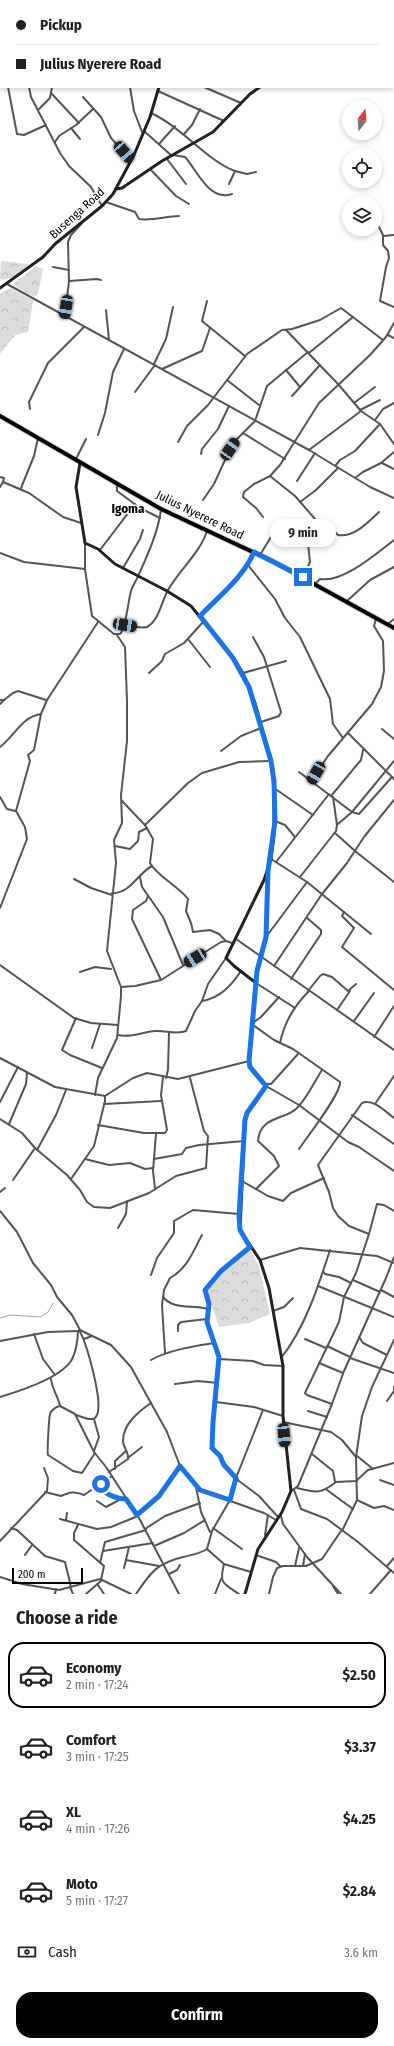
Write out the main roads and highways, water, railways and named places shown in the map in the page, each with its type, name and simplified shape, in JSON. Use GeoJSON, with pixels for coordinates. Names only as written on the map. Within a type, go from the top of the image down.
{"type":"FeatureCollection","features":[{"type":"Feature","properties":{"kind":"highway","name":"Julius Nyerere Road"},"geometry":{"type":"LineString","coordinates":[[0,416],[161,509],[254,552],[316,583],[394,628]]}},
{"type":"Feature","properties":{"kind":"main road","name":"Busenga Road"},"geometry":{"type":"LineString","coordinates":[[0,288],[43,257],[55,244],[106,202],[116,189],[132,160],[151,113],[159,88]]}},
{"type":"Feature","properties":{"kind":"main road"},"geometry":{"type":"LineString","coordinates":[[116,189],[122,188],[150,169],[213,132],[224,120],[238,109],[241,103],[259,88]]}},
{"type":"Feature","properties":{"kind":"main road"},"geometry":{"type":"LineString","coordinates":[[78,462],[76,487],[85,543],[100,550],[115,564],[123,569],[167,590],[191,606],[200,616],[226,648],[243,673],[261,722],[271,761],[275,821],[271,859],[268,871],[226,958],[256,983],[249,1061],[250,1067],[265,1085],[245,1117],[239,1214],[240,1230],[260,1260],[269,1288],[283,1366],[282,1416],[292,1490],[278,1517],[265,1535],[255,1554],[245,1594]]}},
{"type":"Feature","properties":{"kind":"waterway"},"geometry":{"type":"LineString","coordinates":[[0,1318],[10,1315],[41,1317],[48,1312],[53,1303]]}},
{"type":"Feature","properties":{"kind":"district","name":"Igoma"},"geometry":{"type":"Point","coordinates":[128,508]}}]}
